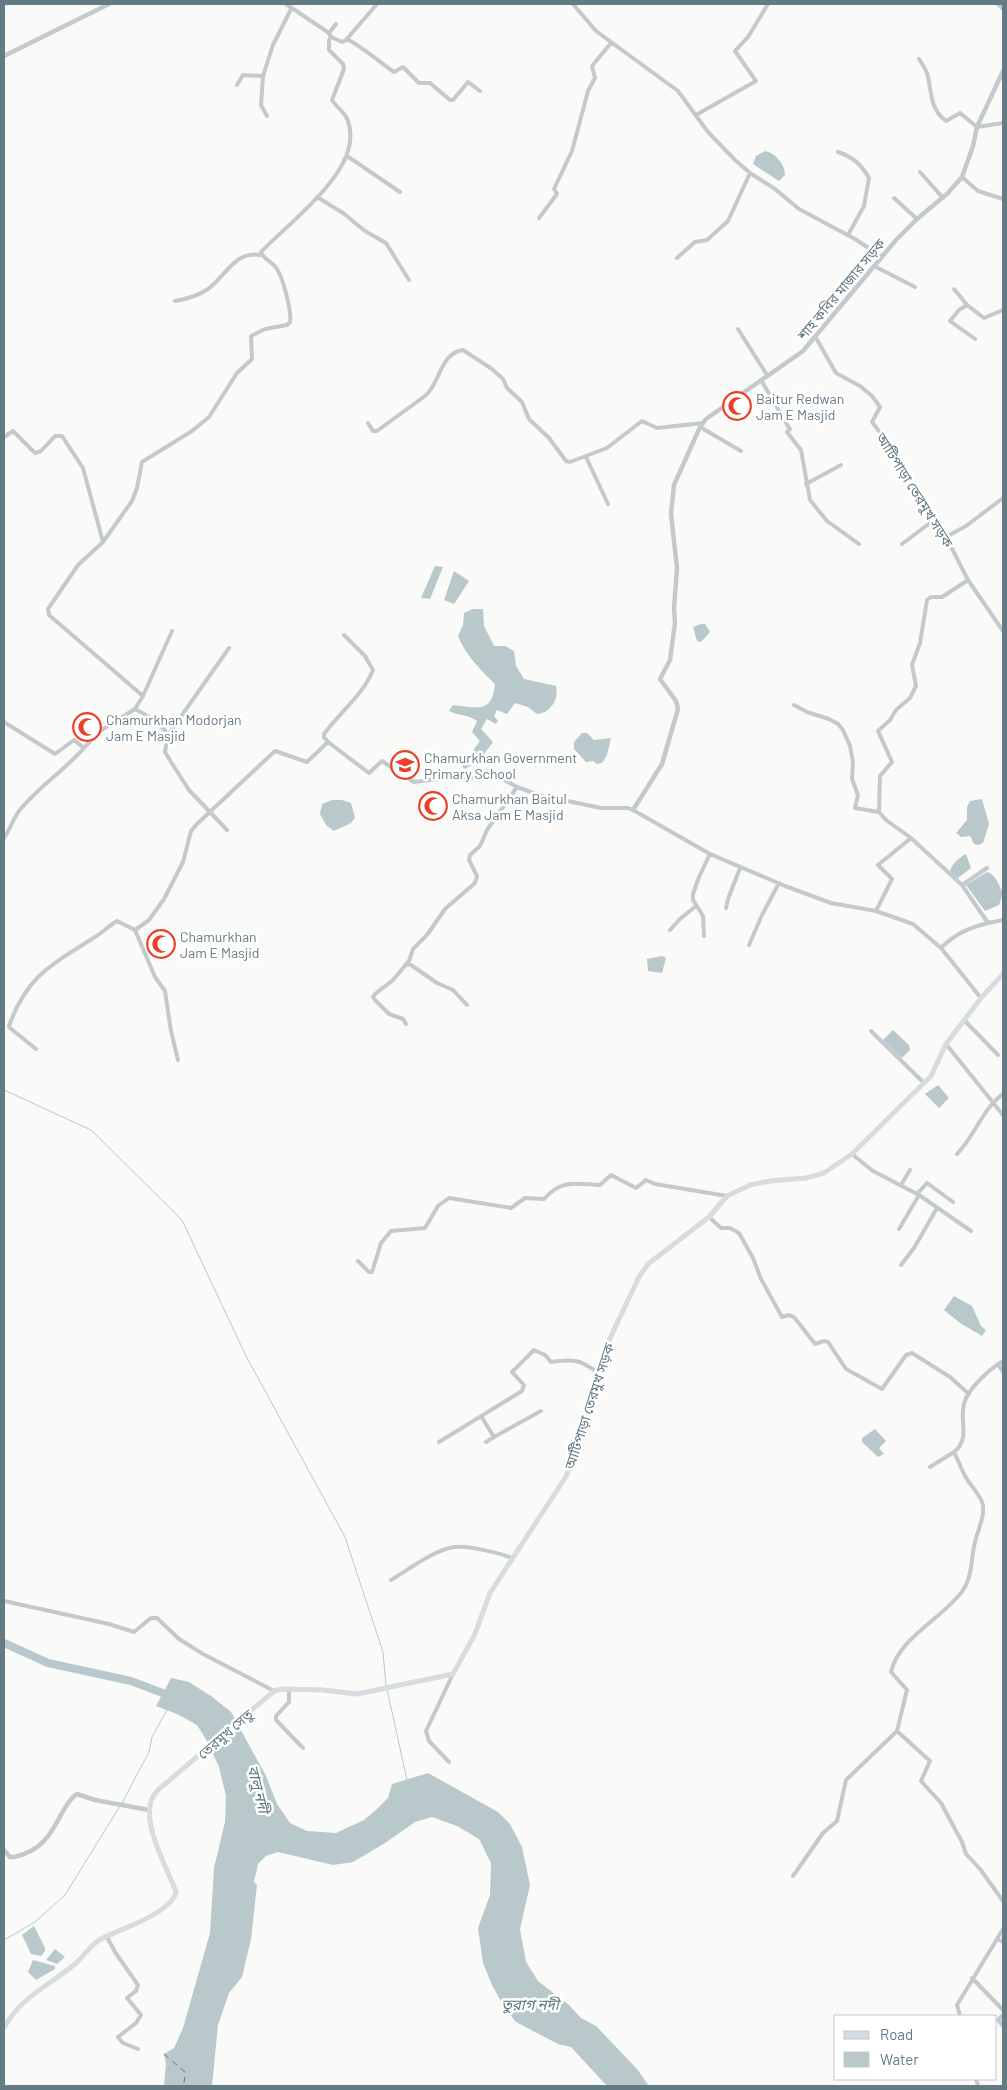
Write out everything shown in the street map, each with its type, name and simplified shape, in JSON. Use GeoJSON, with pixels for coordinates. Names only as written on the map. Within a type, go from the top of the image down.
{"type":"FeatureCollection","features":[{"type":"Feature","properties":{"kind":"main road","name":"আটিপাড়া তেরমুখ সড়ক"},"geometry":{"type":"LineString","coordinates":[[453,1674],[475,1634],[490,1592],[567,1474],[603,1353],[638,1277],[648,1264],[660,1253],[687,1236],[709,1218],[727,1196],[750,1185],[806,1178],[824,1173],[852,1154],[931,1076],[946,1044],[981,998],[1003,974]]}},
{"type":"Feature","properties":{"kind":"main road"},"geometry":{"type":"LineString","coordinates":[[274,1691],[289,1689],[361,1693],[453,1674]]}},
{"type":"Feature","properties":{"kind":"main road","name":"তেরমুখ সেতু"},"geometry":{"type":"LineString","coordinates":[[149,1810],[149,1804],[154,1794],[274,1691]]}},
{"type":"Feature","properties":{"kind":"main road"},"geometry":{"type":"LineString","coordinates":[[4,2028],[15,2010],[29,1996],[68,1969],[99,1940],[139,1923],[175,1897],[174,1888],[154,1838],[149,1810]]}},
{"type":"Feature","properties":{"kind":"street"},"geometry":{"type":"LineString","coordinates":[[4,56],[109,4]]}},
{"type":"Feature","properties":{"kind":"street"},"geometry":{"type":"LineString","coordinates":[[286,4],[331,37],[342,42],[347,39],[377,4]]}},
{"type":"Feature","properties":{"kind":"street"},"geometry":{"type":"LineString","coordinates":[[574,4],[596,32],[678,91],[721,147],[750,173],[775,189],[799,209],[848,235],[882,257]]}},
{"type":"Feature","properties":{"kind":"street"},"geometry":{"type":"LineString","coordinates":[[696,116],[756,82],[734,51],[748,37],[768,4]]}},
{"type":"Feature","properties":{"kind":"street"},"geometry":{"type":"LineString","coordinates":[[998,4],[1003,9]]}},
{"type":"Feature","properties":{"kind":"street"},"geometry":{"type":"LineString","coordinates":[[267,116],[261,105],[262,76],[273,45],[291,9]]}},
{"type":"Feature","properties":{"kind":"street"},"geometry":{"type":"LineString","coordinates":[[328,33],[336,24]]}},
{"type":"Feature","properties":{"kind":"street"},"geometry":{"type":"LineString","coordinates":[[261,255],[267,246],[303,213],[328,186],[347,156],[350,138],[349,123],[345,115],[332,100],[344,69],[343,64],[329,50],[329,40],[331,37]]}},
{"type":"Feature","properties":{"kind":"street"},"geometry":{"type":"LineString","coordinates":[[347,39],[361,46],[376,60],[394,72],[404,67],[406,68],[419,83],[430,83],[450,100],[453,100],[468,82],[480,91]]}},
{"type":"Feature","properties":{"kind":"street"},"geometry":{"type":"LineString","coordinates":[[539,218],[556,194],[554,189],[572,151],[588,91],[596,75],[592,66],[611,43]]}},
{"type":"Feature","properties":{"kind":"street"},"geometry":{"type":"LineString","coordinates":[[919,59],[928,75],[929,91],[939,116],[946,121],[960,113],[977,127],[1003,123]]}},
{"type":"Feature","properties":{"kind":"street","name":"শাহ কবির মাজার সড়ক"},"geometry":{"type":"LineString","coordinates":[[633,810],[662,764],[678,708],[676,701],[660,679],[670,660],[675,623],[676,568],[671,514],[674,485],[701,425],[706,419],[767,375],[803,352],[874,266],[916,219],[943,198],[962,177],[973,146],[977,127],[1003,71]]}},
{"type":"Feature","properties":{"kind":"street"},"geometry":{"type":"LineString","coordinates":[[237,85],[243,75],[262,76]]}},
{"type":"Feature","properties":{"kind":"street"},"geometry":{"type":"LineString","coordinates":[[838,152],[851,156],[869,178],[864,206],[848,235]]}},
{"type":"Feature","properties":{"kind":"street"},"geometry":{"type":"LineString","coordinates":[[347,156],[400,192]]}},
{"type":"Feature","properties":{"kind":"street"},"geometry":{"type":"LineString","coordinates":[[920,172],[943,198]]}},
{"type":"Feature","properties":{"kind":"street"},"geometry":{"type":"LineString","coordinates":[[677,258],[695,242],[707,240],[728,221],[750,173]]}},
{"type":"Feature","properties":{"kind":"street"},"geometry":{"type":"LineString","coordinates":[[962,177],[978,191],[1003,199]]}},
{"type":"Feature","properties":{"kind":"street"},"geometry":{"type":"LineString","coordinates":[[317,197],[386,244],[409,280]]}},
{"type":"Feature","properties":{"kind":"street"},"geometry":{"type":"LineString","coordinates":[[894,198],[916,219]]}},
{"type":"Feature","properties":{"kind":"street"},"geometry":{"type":"LineString","coordinates":[[143,696],[48,612],[48,609],[78,566],[103,542],[132,501],[137,488],[142,462],[192,432],[209,417],[237,373],[252,359],[251,336],[265,329],[288,325],[290,322],[282,278],[277,269],[261,255],[246,254],[202,294],[175,301]]}},
{"type":"Feature","properties":{"kind":"street"},"geometry":{"type":"LineString","coordinates":[[874,266],[915,287]]}},
{"type":"Feature","properties":{"kind":"street"},"geometry":{"type":"LineString","coordinates":[[954,289],[967,305],[984,318],[1003,310]]}},
{"type":"Feature","properties":{"kind":"street"},"geometry":{"type":"LineString","coordinates":[[967,305],[959,310],[950,321],[975,339]]}},
{"type":"Feature","properties":{"kind":"street"},"geometry":{"type":"LineString","coordinates":[[738,329],[767,375]]}},
{"type":"Feature","properties":{"kind":"street","name":"আটিপাড়া তেরমুখ সড়ক"},"geometry":{"type":"LineString","coordinates":[[816,338],[836,373],[860,386],[872,396],[880,408],[872,422],[894,451],[946,537],[968,580],[1003,631]]}},
{"type":"Feature","properties":{"kind":"street"},"geometry":{"type":"LineString","coordinates":[[368,423],[373,431],[377,431],[425,396],[430,392],[445,362],[458,350],[463,350],[492,369],[503,379],[507,388],[522,402],[529,419],[549,438],[566,461],[570,462],[607,448],[642,421],[657,428],[701,425],[741,451]]}},
{"type":"Feature","properties":{"kind":"street"},"geometry":{"type":"LineString","coordinates":[[761,380],[790,429],[786,432],[800,447],[810,500],[827,521],[859,544]]}},
{"type":"Feature","properties":{"kind":"street"},"geometry":{"type":"LineString","coordinates":[[4,437],[13,431],[35,453],[41,451],[48,441],[55,436],[62,436],[83,468],[103,542]]}},
{"type":"Feature","properties":{"kind":"street"},"geometry":{"type":"LineString","coordinates":[[586,456],[608,504]]}},
{"type":"Feature","properties":{"kind":"street"},"geometry":{"type":"LineString","coordinates":[[806,484],[841,465]]}},
{"type":"Feature","properties":{"kind":"street"},"geometry":{"type":"LineString","coordinates":[[946,537],[966,526],[1003,498]]}},
{"type":"Feature","properties":{"kind":"street"},"geometry":{"type":"LineString","coordinates":[[902,544],[934,520]]}},
{"type":"Feature","properties":{"kind":"street"},"geometry":{"type":"LineString","coordinates":[[879,812],[880,776],[892,762],[878,731],[890,720],[896,710],[910,698],[916,686],[912,665],[920,643],[927,600],[932,597],[942,597],[968,580]]}},
{"type":"Feature","properties":{"kind":"street"},"geometry":{"type":"LineString","coordinates":[[4,838],[24,806],[45,783],[73,760],[100,731],[135,709],[143,696],[172,631]]}},
{"type":"Feature","properties":{"kind":"street"},"geometry":{"type":"LineString","coordinates":[[344,635],[365,656],[373,670],[363,690],[339,715],[324,734],[324,737],[369,773],[382,761],[414,782],[456,777],[471,778],[484,771],[539,795],[601,808],[628,808],[710,854],[779,884],[831,903],[876,911],[913,924],[941,948],[981,998]]}},
{"type":"Feature","properties":{"kind":"street"},"geometry":{"type":"LineString","coordinates":[[227,830],[189,790],[165,752],[168,735],[229,648]]}},
{"type":"Feature","properties":{"kind":"street"},"geometry":{"type":"LineString","coordinates":[[794,705],[838,724],[850,746],[853,762],[852,779],[858,795],[855,808],[879,812],[886,820],[911,838],[962,885],[988,923]]}},
{"type":"Feature","properties":{"kind":"street"},"geometry":{"type":"LineString","coordinates":[[135,709],[154,719],[168,735]]}},
{"type":"Feature","properties":{"kind":"street"},"geometry":{"type":"LineString","coordinates":[[4,722],[54,753],[57,753],[74,740],[84,748]]}},
{"type":"Feature","properties":{"kind":"street"},"geometry":{"type":"LineString","coordinates":[[135,930],[149,920],[157,910],[179,870],[191,831],[210,812],[275,751],[307,762],[328,742]]}},
{"type":"Feature","properties":{"kind":"street"},"geometry":{"type":"LineString","coordinates":[[406,1024],[403,1019],[389,1014],[373,998],[374,994],[393,980],[406,964],[413,948],[427,935],[445,909],[475,883],[477,876],[469,860],[470,855],[480,846],[487,830],[517,787]]}},
{"type":"Feature","properties":{"kind":"street"},"geometry":{"type":"LineString","coordinates":[[876,911],[892,879],[878,865],[911,838]]}},
{"type":"Feature","properties":{"kind":"street"},"geometry":{"type":"LineString","coordinates":[[704,936],[703,916],[693,900],[694,889],[710,854]]}},
{"type":"Feature","properties":{"kind":"street"},"geometry":{"type":"LineString","coordinates":[[726,908],[740,868]]}},
{"type":"Feature","properties":{"kind":"street"},"geometry":{"type":"LineString","coordinates":[[962,885],[987,868]]}},
{"type":"Feature","properties":{"kind":"street"},"geometry":{"type":"LineString","coordinates":[[749,945],[762,915],[779,884]]}},
{"type":"Feature","properties":{"kind":"street"},"geometry":{"type":"LineString","coordinates":[[670,930],[696,906]]}},
{"type":"Feature","properties":{"kind":"street"},"geometry":{"type":"LineString","coordinates":[[941,948],[953,936],[969,927],[1003,920]]}},
{"type":"Feature","properties":{"kind":"street"},"geometry":{"type":"LineString","coordinates":[[36,1048],[9,1026],[20,1002],[34,979],[117,922],[135,930],[152,970],[165,991],[171,1031],[178,1060]]}},
{"type":"Feature","properties":{"kind":"street"},"geometry":{"type":"LineString","coordinates":[[406,964],[453,990],[467,1005]]}},
{"type":"Feature","properties":{"kind":"street"},"geometry":{"type":"LineString","coordinates":[[965,1021],[998,1055]]}},
{"type":"Feature","properties":{"kind":"street"},"geometry":{"type":"LineString","coordinates":[[871,1031],[924,1083]]}},
{"type":"Feature","properties":{"kind":"street"},"geometry":{"type":"LineString","coordinates":[[946,1044],[1003,1116]]}},
{"type":"Feature","properties":{"kind":"street"},"geometry":{"type":"LineString","coordinates":[[958,1154],[972,1138],[983,1117],[1003,1094]]}},
{"type":"Feature","properties":{"kind":"street"},"geometry":{"type":"LineString","coordinates":[[852,1154],[874,1172],[918,1195],[971,1231]]}},
{"type":"Feature","properties":{"kind":"street"},"geometry":{"type":"LineString","coordinates":[[901,1185],[910,1170]]}},
{"type":"Feature","properties":{"kind":"street"},"geometry":{"type":"LineString","coordinates":[[358,1261],[369,1272],[372,1272],[381,1243],[391,1231],[425,1228],[438,1206],[449,1198],[511,1208],[526,1198],[533,1200],[544,1199],[558,1186],[576,1184],[600,1185],[611,1176],[636,1188],[646,1180],[656,1184],[727,1196]]}},
{"type":"Feature","properties":{"kind":"street"},"geometry":{"type":"LineString","coordinates":[[899,1229],[927,1183],[953,1202]]}},
{"type":"Feature","properties":{"kind":"street"},"geometry":{"type":"LineString","coordinates":[[900,1265],[914,1248],[937,1208]]}},
{"type":"Feature","properties":{"kind":"street"},"geometry":{"type":"LineString","coordinates":[[709,1218],[721,1228],[730,1228],[739,1233],[782,1317],[789,1315],[794,1317],[815,1344],[826,1340],[846,1369],[882,1389],[906,1355],[912,1353],[950,1377],[969,1394]]}},
{"type":"Feature","properties":{"kind":"street"},"geometry":{"type":"LineString","coordinates":[[439,1442],[524,1388],[512,1372],[534,1350],[551,1362],[575,1360],[584,1362],[597,1372]]}},
{"type":"Feature","properties":{"kind":"street"},"geometry":{"type":"LineString","coordinates":[[930,1467],[954,1452],[963,1441],[963,1406],[969,1394],[991,1369],[1003,1360]]}},
{"type":"Feature","properties":{"kind":"street"},"geometry":{"type":"LineString","coordinates":[[998,1364],[1003,1372]]}},
{"type":"Feature","properties":{"kind":"street"},"geometry":{"type":"LineString","coordinates":[[486,1442],[541,1411]]}},
{"type":"Feature","properties":{"kind":"street"},"geometry":{"type":"LineString","coordinates":[[481,1416],[494,1437]]}},
{"type":"Feature","properties":{"kind":"street"},"geometry":{"type":"LineString","coordinates":[[793,1876],[823,1834],[837,1821],[846,1780],[897,1732],[907,1690],[891,1673],[894,1662],[920,1630],[963,1590],[968,1582],[972,1550],[984,1509],[982,1501],[965,1476],[954,1452]]}},
{"type":"Feature","properties":{"kind":"street"},"geometry":{"type":"LineString","coordinates":[[391,1580],[418,1563],[454,1547],[479,1550],[512,1558]]}},
{"type":"Feature","properties":{"kind":"street"},"geometry":{"type":"LineString","coordinates":[[4,1601],[102,1622],[134,1632],[151,1618],[157,1618],[179,1639],[203,1654],[274,1691]]}},
{"type":"Feature","properties":{"kind":"street"},"geometry":{"type":"LineString","coordinates":[[448,1762],[429,1741],[426,1731],[453,1674]]}},
{"type":"Feature","properties":{"kind":"street"},"geometry":{"type":"LineString","coordinates":[[289,1689],[288,1702],[276,1716],[276,1720],[303,1748]]}},
{"type":"Feature","properties":{"kind":"street"},"geometry":{"type":"LineString","coordinates":[[897,1732],[930,1762],[921,1780],[945,1809],[966,1854],[980,1869],[1003,1901]]}},
{"type":"Feature","properties":{"kind":"street"},"geometry":{"type":"LineString","coordinates":[[4,1850],[10,1857],[33,1851],[49,1835],[66,1806],[77,1794],[149,1810]]}},
{"type":"Feature","properties":{"kind":"street"},"geometry":{"type":"LineString","coordinates":[[960,2015],[957,2005],[1003,1929]]}},
{"type":"Feature","properties":{"kind":"street"},"geometry":{"type":"LineString","coordinates":[[107,1937],[138,1985],[136,1991],[127,1998],[141,2015],[136,2023],[118,2037],[123,2043],[138,2049]]}},
{"type":"Feature","properties":{"kind":"street"},"geometry":{"type":"LineString","coordinates":[[996,1939],[1003,1942]]}},
{"type":"Feature","properties":{"kind":"street"},"geometry":{"type":"LineString","coordinates":[[972,1978],[1003,2010]]}},
{"type":"Feature","properties":{"kind":"street"},"geometry":{"type":"LineString","coordinates":[[1003,2015],[998,2020],[1003,2026]]}},
{"type":"Feature","properties":{"kind":"water"},"geometry":{"type":"Polygon","coordinates":[[[765,151],[776,157],[785,171],[785,175],[779,181],[753,164],[756,156],[765,151]]]}},
{"type":"Feature","properties":{"kind":"water"},"geometry":{"type":"Polygon","coordinates":[[[435,566],[443,567],[430,599],[421,598],[435,566]]]}},
{"type":"Feature","properties":{"kind":"water"},"geometry":{"type":"Polygon","coordinates":[[[454,571],[469,581],[454,604],[444,600],[454,571]]]}},
{"type":"Feature","properties":{"kind":"water"},"geometry":{"type":"Polygon","coordinates":[[[473,609],[483,609],[484,626],[494,646],[505,646],[514,651],[516,666],[524,679],[556,686],[557,691],[553,704],[542,713],[537,714],[528,707],[515,703],[507,714],[497,710],[494,716],[498,721],[496,724],[487,719],[481,729],[493,742],[477,761],[464,769],[462,766],[480,741],[472,732],[477,721],[449,711],[453,705],[482,707],[486,705],[493,694],[495,684],[469,656],[458,636],[463,625],[464,613],[473,609]]]}},
{"type":"Feature","properties":{"kind":"water"},"geometry":{"type":"Polygon","coordinates":[[[705,624],[710,632],[701,642],[697,641],[693,627],[705,624]]]}},
{"type":"Feature","properties":{"kind":"water"},"geometry":{"type":"Polygon","coordinates":[[[582,733],[587,733],[594,740],[611,738],[607,755],[602,763],[586,762],[574,749],[574,742],[582,733]]]}},
{"type":"Feature","properties":{"kind":"water"},"geometry":{"type":"Polygon","coordinates":[[[982,799],[989,824],[983,843],[978,845],[974,844],[970,836],[961,837],[956,833],[967,820],[967,807],[970,801],[982,799]]]}},
{"type":"Feature","properties":{"kind":"water"},"geometry":{"type":"Polygon","coordinates":[[[332,800],[342,800],[351,803],[355,818],[351,823],[334,831],[326,825],[320,814],[322,804],[332,800]]]}},
{"type":"Feature","properties":{"kind":"water"},"geometry":{"type":"Polygon","coordinates":[[[966,854],[971,868],[958,878],[950,872],[952,866],[966,854]]]}},
{"type":"Feature","properties":{"kind":"water"},"geometry":{"type":"Polygon","coordinates":[[[987,872],[995,878],[1003,893],[999,905],[985,911],[966,885],[987,872]]]}},
{"type":"Feature","properties":{"kind":"water"},"geometry":{"type":"Polygon","coordinates":[[[662,956],[666,958],[662,973],[648,971],[647,959],[662,956]]]}},
{"type":"Feature","properties":{"kind":"water"},"geometry":{"type":"Polygon","coordinates":[[[893,1030],[909,1045],[910,1050],[902,1058],[883,1040],[893,1030]]]}},
{"type":"Feature","properties":{"kind":"water"},"geometry":{"type":"Polygon","coordinates":[[[938,1085],[949,1098],[939,1108],[925,1094],[938,1085]]]}},
{"type":"Feature","properties":{"kind":"water"},"geometry":{"type":"Polygon","coordinates":[[[954,1296],[972,1306],[981,1326],[986,1330],[982,1336],[960,1323],[944,1310],[954,1296]]]}},
{"type":"Feature","properties":{"kind":"water"},"geometry":{"type":"Polygon","coordinates":[[[875,1429],[886,1441],[879,1448],[884,1454],[878,1457],[862,1442],[862,1438],[875,1429]]]}},
{"type":"Feature","properties":{"kind":"water","name":"তুরাগ নদী"},"geometry":{"type":"Polygon","coordinates":[[[171,1678],[189,1682],[231,1712],[266,1776],[277,1804],[290,1823],[307,1831],[336,1833],[364,1820],[388,1798],[392,1784],[428,1773],[498,1812],[510,1824],[522,1847],[530,1885],[520,1929],[526,1962],[538,1981],[569,2005],[581,2018],[596,2026],[637,2069],[649,2086],[607,2086],[571,2047],[558,2044],[516,2022],[504,2007],[483,1963],[478,1928],[490,1895],[491,1863],[479,1839],[457,1826],[432,1817],[415,1822],[353,1862],[333,1865],[278,1852],[266,1856],[258,1864],[254,1882],[257,1885],[251,1939],[242,1977],[229,1993],[218,2025],[212,2086],[164,2086],[166,2064],[164,2054],[174,2048],[183,2028],[210,1933],[214,1868],[225,1822],[226,1796],[219,1767],[197,1725],[177,1714],[156,1706],[171,1678]]]}},
{"type":"Feature","properties":{"kind":"water"},"geometry":{"type":"Polygon","coordinates":[[[34,1926],[45,1948],[41,1956],[31,1954],[22,1935],[34,1926]]]}},
{"type":"Feature","properties":{"kind":"water"},"geometry":{"type":"Polygon","coordinates":[[[55,1949],[65,1957],[57,1964],[46,1960],[55,1949]]]}},
{"type":"Feature","properties":{"kind":"water"},"geometry":{"type":"Polygon","coordinates":[[[33,1960],[55,1966],[55,1969],[36,1980],[28,1972],[33,1960]]]}},
{"type":"Feature","properties":{"kind":"waterway"},"geometry":{"type":"LineString","coordinates":[[4,1090],[91,1130],[182,1220],[246,1356],[345,1537],[383,1652],[386,1685]]}},
{"type":"Feature","properties":{"kind":"waterway","name":"বালু নদী"},"geometry":{"type":"LineString","coordinates":[[4,1643],[48,1663],[131,1681],[173,1697]]}},
{"type":"Feature","properties":{"kind":"waterway"},"geometry":{"type":"LineString","coordinates":[[387,1689],[407,1780]]}},
{"type":"Feature","properties":{"kind":"waterway"},"geometry":{"type":"LineString","coordinates":[[122,1803],[149,1752],[152,1737],[167,1710]]}},
{"type":"Feature","properties":{"kind":"waterway"},"geometry":{"type":"LineString","coordinates":[[4,1940],[35,1922],[65,1895],[120,1806]]}},
{"type":"Feature","properties":{"kind":"ferry route"},"geometry":{"type":"LineString","coordinates":[[164,2054],[186,2073],[183,2086]]}},
{"type":"Feature","properties":{"kind":"place","name":"Baitur Redwan Jam E Masjid"},"geometry":{"type":"Point","coordinates":[737,406]}},
{"type":"Feature","properties":{"kind":"place","name":"Chamurkhan Modorjan Jam E Masjid"},"geometry":{"type":"Point","coordinates":[87,727]}},
{"type":"Feature","properties":{"kind":"place","name":"Chamurkhan Government Primary School"},"geometry":{"type":"Point","coordinates":[405,765]}},
{"type":"Feature","properties":{"kind":"place","name":"Chamurkhan Baitul Aksa Jam E Masjid"},"geometry":{"type":"Point","coordinates":[433,806]}},
{"type":"Feature","properties":{"kind":"place","name":"Chamurkhan Jam E Masjid"},"geometry":{"type":"Point","coordinates":[161,944]}}]}
